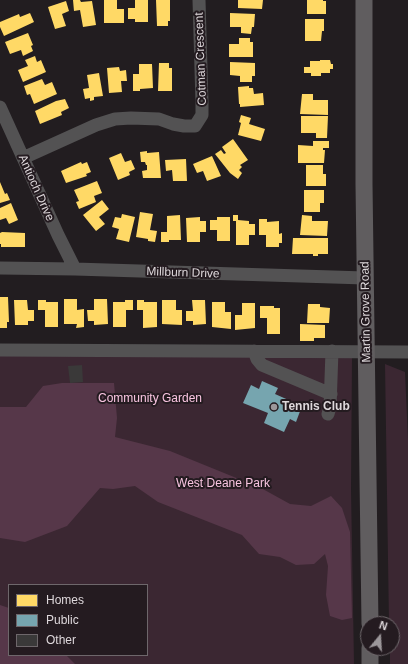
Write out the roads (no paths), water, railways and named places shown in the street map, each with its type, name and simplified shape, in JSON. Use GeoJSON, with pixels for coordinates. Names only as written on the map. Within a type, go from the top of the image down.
{"type":"FeatureCollection","features":[{"type":"Feature","properties":{"kind":"main road","name":"Martin Grove Road"},"geometry":{"type":"LineString","coordinates":[[364,0],[364,184],[370,616]]}},
{"type":"Feature","properties":{"kind":"street","name":"Cotman Crescent"},"geometry":{"type":"LineString","coordinates":[[23,158],[96,125],[115,119],[159,119],[173,124],[195,126],[202,115],[199,0]]}},
{"type":"Feature","properties":{"kind":"street","name":"Antioch Drive"},"geometry":{"type":"LineString","coordinates":[[0,107],[58,235],[76,269]]}},
{"type":"Feature","properties":{"kind":"street","name":"Millburn Drive"},"geometry":{"type":"LineString","coordinates":[[0,268],[365,278]]}},
{"type":"Feature","properties":{"kind":"street"},"geometry":{"type":"LineString","coordinates":[[0,350],[408,352]]}},
{"type":"Feature","properties":{"kind":"street"},"geometry":{"type":"LineString","coordinates":[[254,351],[257,359],[262,365],[330,394]]}},
{"type":"Feature","properties":{"kind":"street"},"geometry":{"type":"LineString","coordinates":[[328,414],[332,351]]}},
{"type":"Feature","properties":{"kind":"place","name":"Tennis Club"},"geometry":{"type":"Point","coordinates":[274,407]}},
{"type":"Feature","properties":{"kind":"park label","name":"Community Garden"},"geometry":{"type":"Point","coordinates":[150,399]}},
{"type":"Feature","properties":{"kind":"park label","name":"West Deane Park"},"geometry":{"type":"Point","coordinates":[223,484]}}]}
